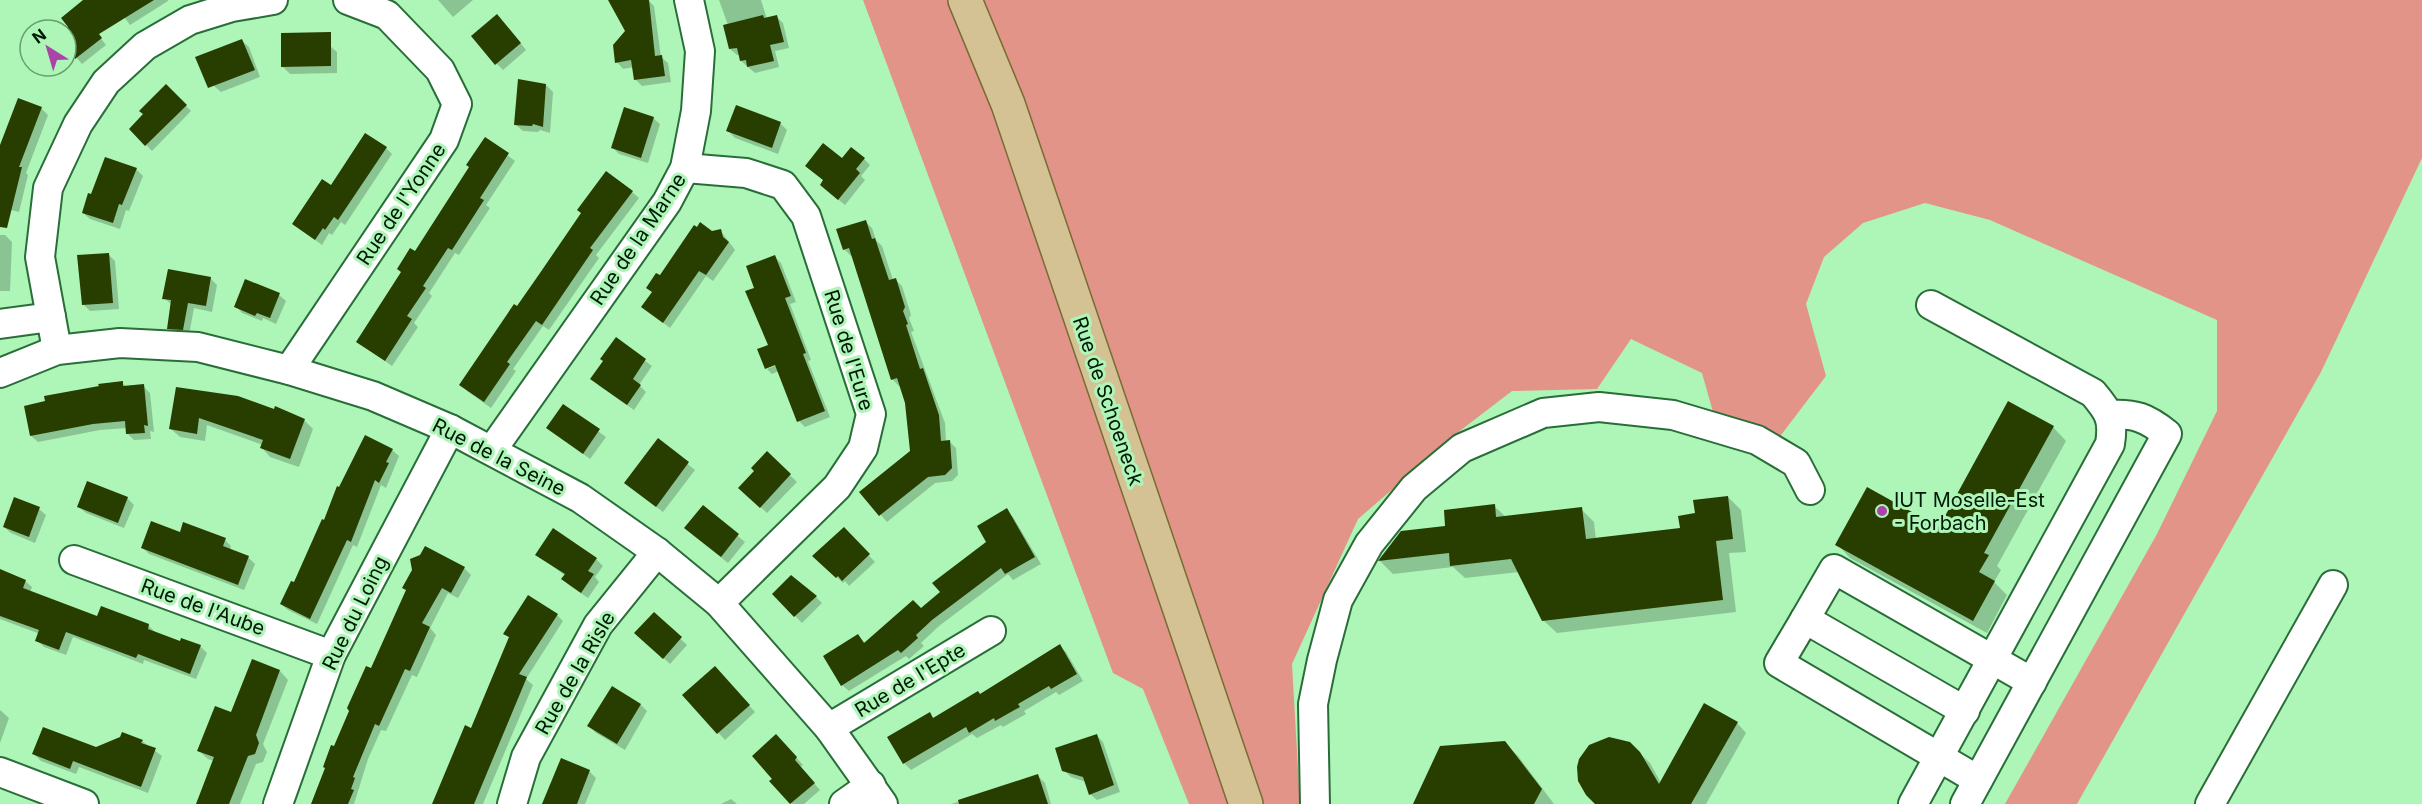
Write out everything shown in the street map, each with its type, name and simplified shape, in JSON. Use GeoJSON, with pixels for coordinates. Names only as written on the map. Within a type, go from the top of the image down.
{"type":"FeatureCollection","features":[{"type":"Feature","properties":{"kind":"main road","name":"Rue de Schoeneck"},"geometry":{"type":"LineString","coordinates":[[965,0],[1008,104],[1246,804]]}},
{"type":"Feature","properties":{"kind":"street"},"geometry":{"type":"LineString","coordinates":[[57,351],[40,257],[48,188],[78,124],[106,82],[145,45],[190,20],[232,8],[273,0]]}},
{"type":"Feature","properties":{"kind":"street","name":"Rue de l'Yonne"},"geometry":{"type":"LineString","coordinates":[[290,370],[444,140],[457,104],[440,70],[387,15],[348,0]]}},
{"type":"Feature","properties":{"kind":"street","name":"Rue de la Marne"},"geometry":{"type":"LineString","coordinates":[[492,450],[667,202],[686,168],[696,111],[700,51],[688,0]]}},
{"type":"Feature","properties":{"kind":"street","name":"Rue de l'Eure"},"geometry":{"type":"LineString","coordinates":[[686,168],[746,173],[783,185],[806,216],[871,414],[863,448],[837,487],[719,603]]}},
{"type":"Feature","properties":{"kind":"street"},"geometry":{"type":"LineString","coordinates":[[1913,804],[2110,444],[2113,425],[2109,415],[2093,393],[1931,305]]}},
{"type":"Feature","properties":{"kind":"street"},"geometry":{"type":"LineString","coordinates":[[0,324],[51,317]]}},
{"type":"Feature","properties":{"kind":"street","name":"Rue de la Seine"},"geometry":{"type":"LineString","coordinates":[[0,373],[57,351],[120,343],[198,347],[290,370],[373,396],[450,429],[580,498],[657,552],[719,603],[829,728],[877,795]]}},
{"type":"Feature","properties":{"kind":"street"},"geometry":{"type":"LineString","coordinates":[[1315,804],[1313,704],[1338,600],[1369,544],[1414,488],[1462,448],[1543,414],[1599,407],[1673,415],[1757,440],[1796,463],[1810,490]]}},
{"type":"Feature","properties":{"kind":"street"},"geometry":{"type":"LineString","coordinates":[[2032,682],[1994,658],[1834,569],[1779,663],[1940,758],[1972,792],[2032,682],[2167,434],[2155,424],[2130,414],[2109,415]]}},
{"type":"Feature","properties":{"kind":"street","name":"Rue du Loing"},"geometry":{"type":"LineString","coordinates":[[278,804],[331,655],[450,429]]}},
{"type":"Feature","properties":{"kind":"street","name":"Rue de la Risle"},"geometry":{"type":"LineString","coordinates":[[512,804],[526,757],[598,625],[657,552]]}},
{"type":"Feature","properties":{"kind":"street","name":"Rue de l'Aube"},"geometry":{"type":"LineString","coordinates":[[74,560],[331,655]]}},
{"type":"Feature","properties":{"kind":"street"},"geometry":{"type":"LineString","coordinates":[[2210,804],[2333,585]]}},
{"type":"Feature","properties":{"kind":"street"},"geometry":{"type":"LineString","coordinates":[[1805,619],[1965,711]]}},
{"type":"Feature","properties":{"kind":"street","name":"Rue de l'Epte"},"geometry":{"type":"LineString","coordinates":[[829,728],[991,631]]}},
{"type":"Feature","properties":{"kind":"street"},"geometry":{"type":"LineString","coordinates":[[0,772],[84,804]]}},
{"type":"Feature","properties":{"kind":"street"},"geometry":{"type":"LineString","coordinates":[[844,804],[877,795]]}},
{"type":"Feature","properties":{"kind":"shaded area"},"geometry":{"type":"Polygon","coordinates":[[[863,0],[2422,0],[2422,158],[2321,372],[2077,804],[2005,804],[2157,534],[2217,411],[2217,320],[1990,220],[1925,203],[1863,223],[1824,257],[1806,304],[1826,376],[1765,456],[1713,412],[1702,373],[1631,339],[1597,389],[1512,391],[1461,430],[1358,519],[1292,664],[1300,804],[1189,804],[1143,689],[1113,673],[863,0]]]}},
{"type":"Feature","properties":{"kind":"building"},"geometry":{"type":"Polygon","coordinates":[[[83,0],[154,0],[99,34],[102,38],[78,57],[78,18],[61,18],[83,0]]]}},
{"type":"Feature","properties":{"kind":"building"},"geometry":{"type":"Polygon","coordinates":[[[608,0],[649,0],[655,56],[662,55],[665,76],[634,80],[631,60],[615,63],[613,45],[625,31],[608,0]]]}},
{"type":"Feature","properties":{"kind":"building"},"geometry":{"type":"Polygon","coordinates":[[[497,14],[521,43],[495,65],[471,36],[497,14]]]}},
{"type":"Feature","properties":{"kind":"building"},"geometry":{"type":"Polygon","coordinates":[[[763,15],[764,18],[777,15],[784,42],[770,45],[774,61],[747,67],[746,60],[740,61],[737,48],[729,49],[723,25],[763,15]]]}},
{"type":"Feature","properties":{"kind":"building"},"geometry":{"type":"Polygon","coordinates":[[[331,32],[331,66],[281,67],[281,33],[331,32]]]}},
{"type":"Feature","properties":{"kind":"building"},"geometry":{"type":"Polygon","coordinates":[[[242,39],[255,70],[208,88],[195,57],[242,39]]]}},
{"type":"Feature","properties":{"kind":"building"},"geometry":{"type":"Polygon","coordinates":[[[518,79],[546,84],[543,127],[533,124],[532,126],[514,125],[518,79]]]}},
{"type":"Feature","properties":{"kind":"building"},"geometry":{"type":"Polygon","coordinates":[[[166,84],[187,105],[145,146],[129,129],[143,114],[139,111],[166,84]]]}},
{"type":"Feature","properties":{"kind":"building"},"geometry":{"type":"Polygon","coordinates":[[[18,98],[42,107],[19,167],[22,167],[7,228],[0,227],[0,145],[18,98]]]}},
{"type":"Feature","properties":{"kind":"building"},"geometry":{"type":"Polygon","coordinates":[[[736,105],[781,122],[772,148],[726,131],[736,105]]]}},
{"type":"Feature","properties":{"kind":"building"},"geometry":{"type":"Polygon","coordinates":[[[624,107],[654,117],[641,158],[611,148],[624,107]]]}},
{"type":"Feature","properties":{"kind":"building"},"geometry":{"type":"Polygon","coordinates":[[[365,133],[387,147],[338,220],[334,217],[315,240],[292,224],[322,179],[331,185],[365,133]]]}},
{"type":"Feature","properties":{"kind":"building"},"geometry":{"type":"Polygon","coordinates":[[[485,137],[509,153],[480,198],[484,200],[452,250],[448,248],[423,286],[426,288],[407,316],[412,319],[385,361],[356,342],[401,272],[397,269],[410,248],[415,251],[469,167],[466,165],[485,137]]]}},
{"type":"Feature","properties":{"kind":"building"},"geometry":{"type":"Polygon","coordinates":[[[823,143],[842,158],[851,147],[865,158],[856,169],[860,173],[838,200],[820,185],[823,180],[805,166],[823,143]]]}},
{"type":"Feature","properties":{"kind":"building"},"geometry":{"type":"Polygon","coordinates":[[[105,157],[137,168],[122,205],[119,204],[113,223],[82,213],[88,193],[91,194],[105,157]]]}},
{"type":"Feature","properties":{"kind":"building"},"geometry":{"type":"Polygon","coordinates":[[[606,171],[633,191],[590,248],[593,250],[542,325],[536,321],[507,362],[510,364],[484,402],[459,385],[514,304],[517,306],[540,273],[581,213],[577,210],[606,171]]]}},
{"type":"Feature","properties":{"kind":"building"},"geometry":{"type":"Polygon","coordinates":[[[866,220],[872,239],[875,238],[889,280],[896,278],[905,307],[903,311],[908,324],[906,325],[920,369],[923,368],[939,415],[941,441],[950,440],[952,468],[945,475],[928,477],[879,516],[859,492],[910,451],[905,403],[897,378],[891,380],[849,248],[843,250],[836,229],[866,220]]]}},
{"type":"Feature","properties":{"kind":"building"},"geometry":{"type":"Polygon","coordinates":[[[700,222],[712,231],[721,229],[723,237],[729,242],[706,275],[699,271],[663,323],[641,307],[652,292],[646,288],[656,273],[660,275],[694,225],[697,227],[700,222]]]}},
{"type":"Feature","properties":{"kind":"building"},"geometry":{"type":"Polygon","coordinates":[[[109,253],[113,303],[82,305],[77,255],[109,253]]]}},
{"type":"Feature","properties":{"kind":"building"},"geometry":{"type":"Polygon","coordinates":[[[775,255],[791,296],[785,298],[825,411],[797,422],[775,365],[765,369],[757,349],[768,345],[745,291],[754,288],[746,266],[775,255]]]}},
{"type":"Feature","properties":{"kind":"building"},"geometry":{"type":"Polygon","coordinates":[[[168,269],[211,277],[206,306],[188,303],[183,330],[167,329],[171,300],[162,299],[168,269]]]}},
{"type":"Feature","properties":{"kind":"building"},"geometry":{"type":"Polygon","coordinates":[[[245,279],[280,293],[270,318],[257,313],[255,316],[234,307],[245,279]]]}},
{"type":"Feature","properties":{"kind":"building"},"geometry":{"type":"Polygon","coordinates":[[[616,337],[646,359],[633,379],[641,385],[627,405],[590,379],[603,361],[600,359],[616,337]]]}},
{"type":"Feature","properties":{"kind":"building"},"geometry":{"type":"Polygon","coordinates":[[[123,381],[123,386],[144,384],[148,426],[144,425],[145,433],[126,434],[125,421],[93,424],[30,436],[24,406],[45,401],[44,396],[123,381]]]}},
{"type":"Feature","properties":{"kind":"building"},"geometry":{"type":"Polygon","coordinates":[[[176,387],[238,396],[274,409],[275,406],[305,419],[290,459],[260,448],[263,440],[199,418],[197,434],[169,429],[176,387]]]}},
{"type":"Feature","properties":{"kind":"building","name":"IUT Moselle-Est - Forbach"},"geometry":{"type":"Polygon","coordinates":[[[2008,401],[2054,426],[1984,553],[1989,555],[1979,572],[1995,581],[1973,621],[1835,545],[1867,487],[1939,527],[2008,401]]]}},
{"type":"Feature","properties":{"kind":"building"},"geometry":{"type":"Polygon","coordinates":[[[563,404],[600,429],[583,454],[546,428],[563,404]]]}},
{"type":"Feature","properties":{"kind":"building"},"geometry":{"type":"Polygon","coordinates":[[[365,435],[393,449],[386,462],[389,463],[379,483],[375,480],[351,542],[347,540],[310,619],[280,604],[291,581],[294,582],[322,519],[324,520],[337,486],[339,487],[365,435]]]}},
{"type":"Feature","properties":{"kind":"building"},"geometry":{"type":"Polygon","coordinates":[[[658,438],[689,462],[656,507],[624,483],[658,438]]]}},
{"type":"Feature","properties":{"kind":"building"},"geometry":{"type":"Polygon","coordinates":[[[767,451],[791,474],[760,508],[738,488],[754,471],[751,468],[767,451]]]}},
{"type":"Feature","properties":{"kind":"building"},"geometry":{"type":"Polygon","coordinates":[[[87,481],[128,497],[118,523],[77,507],[87,481]]]}},
{"type":"Feature","properties":{"kind":"building"},"geometry":{"type":"Polygon","coordinates":[[[1728,496],[1733,539],[1716,541],[1723,600],[1542,621],[1511,559],[1450,566],[1449,553],[1378,561],[1401,531],[1445,526],[1444,510],[1495,504],[1496,517],[1582,507],[1586,539],[1680,528],[1678,516],[1695,513],[1693,500],[1728,496]]]}},
{"type":"Feature","properties":{"kind":"building"},"geometry":{"type":"Polygon","coordinates":[[[14,497],[40,507],[29,537],[3,527],[14,497]]]}},
{"type":"Feature","properties":{"kind":"building"},"geometry":{"type":"Polygon","coordinates":[[[703,505],[739,534],[721,557],[684,528],[703,505]]]}},
{"type":"Feature","properties":{"kind":"building"},"geometry":{"type":"Polygon","coordinates":[[[1007,508],[1035,557],[1005,574],[1001,568],[932,620],[916,635],[918,638],[901,653],[898,650],[841,686],[823,656],[858,634],[864,643],[913,600],[921,608],[940,592],[932,583],[986,542],[977,526],[1007,508]]]}},
{"type":"Feature","properties":{"kind":"building"},"geometry":{"type":"Polygon","coordinates":[[[151,521],[180,532],[183,522],[226,538],[223,546],[249,556],[238,585],[141,548],[151,521]]]}},
{"type":"Feature","properties":{"kind":"building"},"geometry":{"type":"Polygon","coordinates":[[[844,527],[870,554],[842,581],[812,556],[844,527]]]}},
{"type":"Feature","properties":{"kind":"building"},"geometry":{"type":"Polygon","coordinates":[[[553,528],[597,558],[588,571],[594,574],[581,593],[561,579],[565,574],[535,555],[553,528]]]}},
{"type":"Feature","properties":{"kind":"building"},"geometry":{"type":"Polygon","coordinates":[[[425,546],[465,567],[451,593],[442,588],[422,623],[430,627],[410,671],[405,669],[379,726],[375,724],[353,777],[355,778],[351,789],[354,790],[348,804],[311,804],[331,745],[334,746],[349,711],[347,708],[366,666],[371,668],[406,590],[402,588],[412,570],[410,559],[420,555],[425,546]]]}},
{"type":"Feature","properties":{"kind":"building"},"geometry":{"type":"Polygon","coordinates":[[[0,569],[26,580],[23,588],[97,616],[101,606],[149,624],[148,629],[180,641],[181,638],[201,645],[190,674],[138,654],[136,658],[66,632],[59,650],[35,641],[39,630],[0,616],[0,569]]]}},
{"type":"Feature","properties":{"kind":"building"},"geometry":{"type":"Polygon","coordinates":[[[791,575],[817,596],[794,617],[772,594],[791,575]]]}},
{"type":"Feature","properties":{"kind":"building"},"geometry":{"type":"Polygon","coordinates":[[[528,595],[558,614],[519,674],[527,677],[474,804],[432,804],[465,725],[471,728],[509,637],[503,634],[528,595]]]}},
{"type":"Feature","properties":{"kind":"building"},"geometry":{"type":"Polygon","coordinates":[[[654,612],[682,637],[663,659],[634,633],[654,612]]]}},
{"type":"Feature","properties":{"kind":"building"},"geometry":{"type":"Polygon","coordinates":[[[1060,644],[1077,674],[1051,689],[1049,686],[1018,704],[1020,707],[995,721],[994,718],[969,733],[966,727],[903,764],[887,737],[930,712],[933,718],[978,691],[980,694],[1060,644]]]}},
{"type":"Feature","properties":{"kind":"building"},"geometry":{"type":"Polygon","coordinates":[[[252,659],[280,670],[256,735],[259,743],[255,754],[248,756],[229,804],[196,804],[214,757],[197,751],[215,706],[231,712],[252,659]]]}},
{"type":"Feature","properties":{"kind":"building"},"geometry":{"type":"Polygon","coordinates":[[[715,666],[750,705],[717,734],[682,695],[715,666]]]}},
{"type":"Feature","properties":{"kind":"building"},"geometry":{"type":"Polygon","coordinates":[[[612,686],[641,704],[617,744],[587,726],[612,686]]]}},
{"type":"Feature","properties":{"kind":"building"},"geometry":{"type":"Polygon","coordinates":[[[1704,703],[1738,722],[1691,804],[1595,804],[1586,795],[1578,781],[1577,767],[1579,759],[1589,745],[1609,737],[1630,742],[1640,752],[1659,784],[1704,703]]]}},
{"type":"Feature","properties":{"kind":"building"},"geometry":{"type":"Polygon","coordinates":[[[43,727],[96,747],[120,737],[122,732],[143,740],[141,743],[156,748],[141,787],[73,761],[70,769],[32,754],[43,727]]]}},
{"type":"Feature","properties":{"kind":"building"},"geometry":{"type":"Polygon","coordinates":[[[776,734],[797,757],[795,760],[815,783],[790,804],[769,781],[772,779],[752,756],[776,734]]]}},
{"type":"Feature","properties":{"kind":"building"},"geometry":{"type":"Polygon","coordinates":[[[1097,734],[1114,785],[1089,795],[1083,777],[1062,771],[1055,748],[1097,734]]]}},
{"type":"Feature","properties":{"kind":"building"},"geometry":{"type":"Polygon","coordinates":[[[1505,741],[1542,789],[1534,804],[1413,804],[1440,746],[1505,741]]]}},
{"type":"Feature","properties":{"kind":"building"},"geometry":{"type":"Polygon","coordinates":[[[561,758],[590,770],[577,804],[542,804],[561,758]]]}},
{"type":"Feature","properties":{"kind":"building"},"geometry":{"type":"Polygon","coordinates":[[[1038,774],[1048,804],[959,804],[958,800],[1038,774]]]}},
{"type":"Feature","properties":{"kind":"place","name":"IUT Moselle-Est - Forbach"},"geometry":{"type":"Point","coordinates":[1882,511]}}]}
